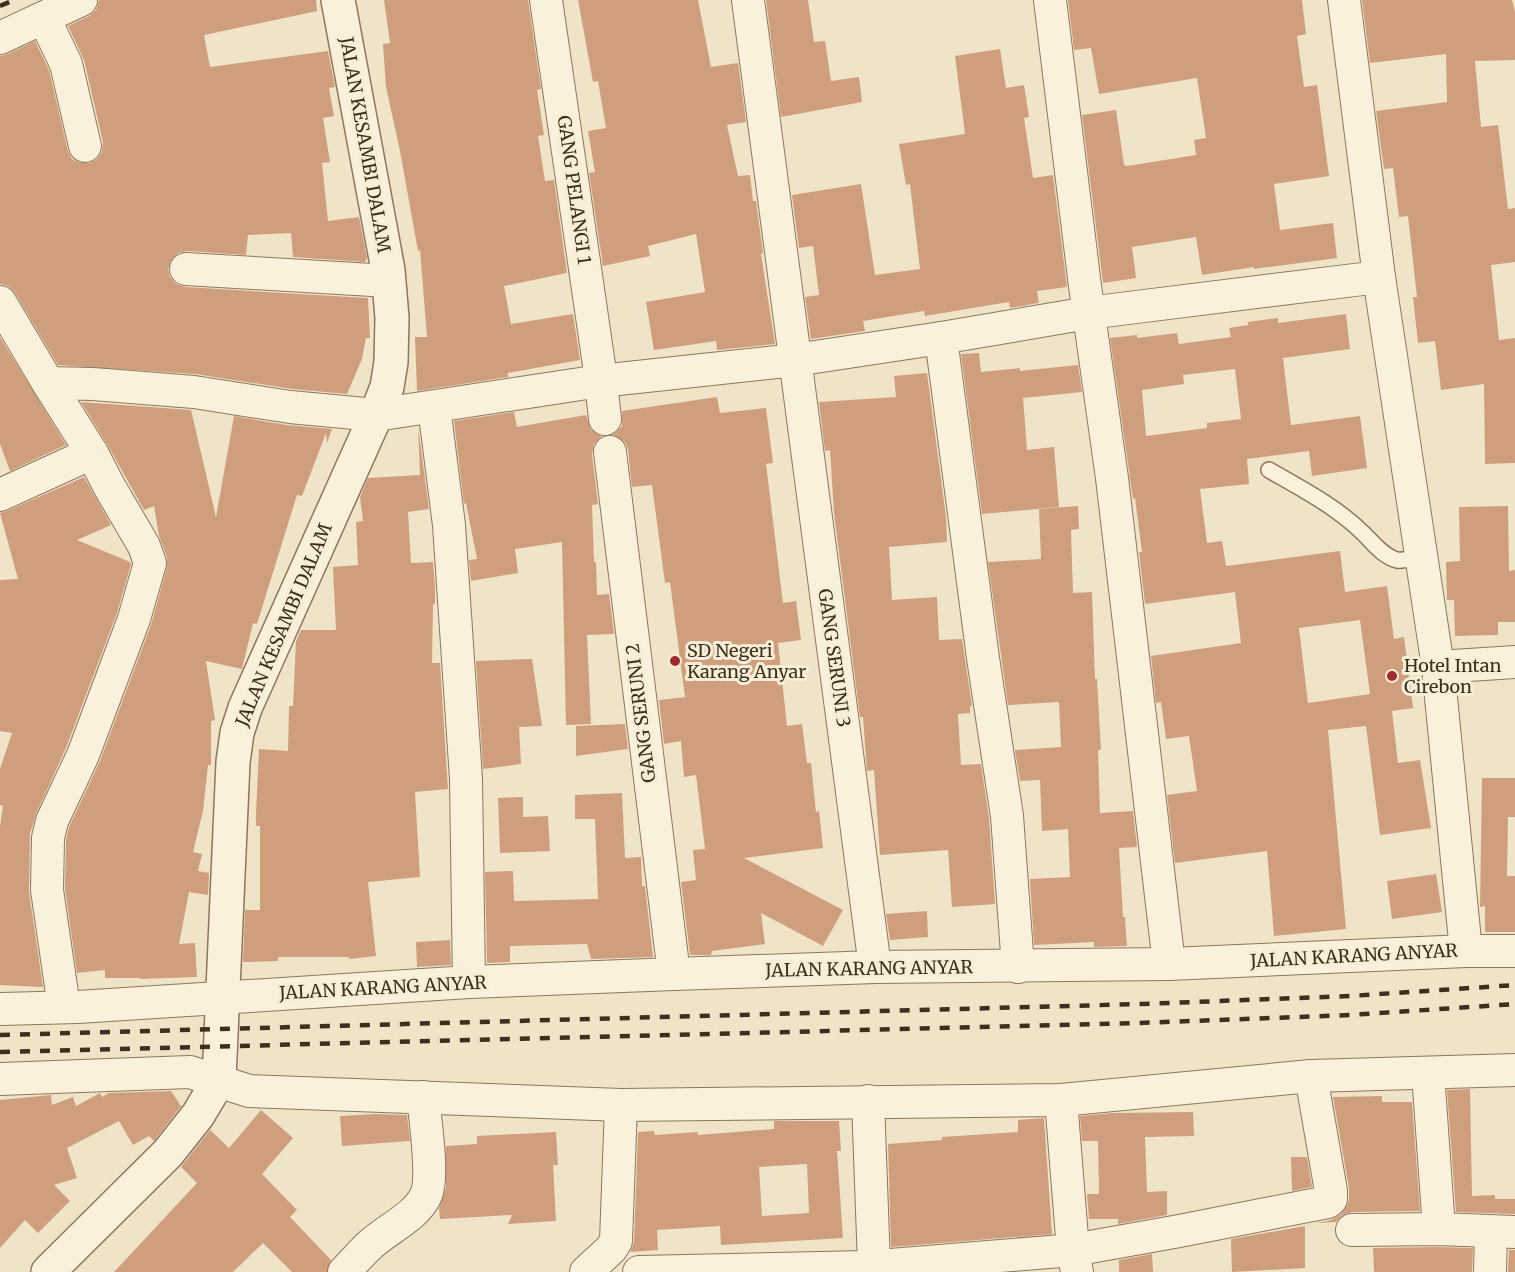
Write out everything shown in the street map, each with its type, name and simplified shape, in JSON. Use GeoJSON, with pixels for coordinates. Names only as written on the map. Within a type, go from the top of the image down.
{"type":"FeatureCollection","features":[{"type":"Feature","properties":{"kind":"street"},"geometry":{"type":"LineString","coordinates":[[0,38],[81,0]]}},
{"type":"Feature","properties":{"kind":"street","name":"JALAN KESAMBI DALAM"},"geometry":{"type":"LineString","coordinates":[[48,1272],[168,1153],[198,1115],[219,1080],[232,762],[237,734],[244,708],[387,387],[391,362],[392,318],[389,281],[338,0]]}},
{"type":"Feature","properties":{"kind":"street","name":"GANG PELANGI 1"},"geometry":{"type":"LineString","coordinates":[[546,0],[600,381]]}},
{"type":"Feature","properties":{"kind":"street","name":"GANG SERUNI 3"},"geometry":{"type":"LineString","coordinates":[[748,0],[874,958]]}},
{"type":"Feature","properties":{"kind":"street"},"geometry":{"type":"LineString","coordinates":[[1050,0],[1088,312],[1112,478],[1169,964]]}},
{"type":"Feature","properties":{"kind":"street"},"geometry":{"type":"LineString","coordinates":[[1344,0],[1379,277],[1438,667],[1466,951]]}},
{"type":"Feature","properties":{"kind":"street"},"geometry":{"type":"LineString","coordinates":[[44,18],[66,64],[85,146]]}},
{"type":"Feature","properties":{"kind":"street"},"geometry":{"type":"LineString","coordinates":[[186,269],[389,281]]}},
{"type":"Feature","properties":{"kind":"street"},"geometry":{"type":"LineString","coordinates":[[48,383],[194,392],[290,407],[376,414],[600,381],[796,363],[1088,312],[1379,277]]}},
{"type":"Feature","properties":{"kind":"street"},"geometry":{"type":"LineString","coordinates":[[0,302],[92,453],[108,486],[144,546],[150,563],[130,630],[83,755],[52,821],[48,838],[48,890],[64,1007]]}},
{"type":"Feature","properties":{"kind":"street"},"geometry":{"type":"LineString","coordinates":[[941,338],[981,646],[1007,816],[1018,967]]}},
{"type":"Feature","properties":{"kind":"street"},"geometry":{"type":"LineString","coordinates":[[600,381],[605,419]]}},
{"type":"Feature","properties":{"kind":"street"},"geometry":{"type":"LineString","coordinates":[[434,407],[449,525],[466,779],[469,982]]}},
{"type":"Feature","properties":{"kind":"street","name":"GANG SERUNI 2"},"geometry":{"type":"LineString","coordinates":[[610,452],[674,974]]}},
{"type":"Feature","properties":{"kind":"street"},"geometry":{"type":"LineString","coordinates":[[0,495],[92,453]]}},
{"type":"Feature","properties":{"kind":"street"},"geometry":{"type":"LineString","coordinates":[[1438,667],[1515,662]]}},
{"type":"Feature","properties":{"kind":"street","name":"JALAN KARANG ANYAR"},"geometry":{"type":"LineString","coordinates":[[0,1009],[469,982],[674,974],[874,958],[1018,967],[1169,964],[1466,951],[1515,951]]}},
{"type":"Feature","properties":{"kind":"street"},"geometry":{"type":"LineString","coordinates":[[0,1079],[190,1072],[249,1091],[621,1105],[1061,1100],[1311,1076],[1515,1070]]}},
{"type":"Feature","properties":{"kind":"street"},"geometry":{"type":"LineString","coordinates":[[1428,1073],[1439,1229]]}},
{"type":"Feature","properties":{"kind":"street"},"geometry":{"type":"LineString","coordinates":[[639,1272],[1075,1261],[1197,1228],[1328,1202],[1331,1200],[1331,1191],[1311,1076]]}},
{"type":"Feature","properties":{"kind":"street"},"geometry":{"type":"LineString","coordinates":[[344,1272],[370,1244],[416,1208],[426,1194],[429,1175],[423,1097]]}},
{"type":"Feature","properties":{"kind":"street"},"geometry":{"type":"LineString","coordinates":[[1061,1100],[1075,1261]]}},
{"type":"Feature","properties":{"kind":"street"},"geometry":{"type":"LineString","coordinates":[[863,1268],[868,1101]]}},
{"type":"Feature","properties":{"kind":"street"},"geometry":{"type":"LineString","coordinates":[[586,1272],[611,1249],[616,1241],[621,1105]]}},
{"type":"Feature","properties":{"kind":"street"},"geometry":{"type":"LineString","coordinates":[[1352,1230],[1439,1229],[1503,1232],[1490,1272]]}},
{"type":"Feature","properties":{"kind":"lane"},"geometry":{"type":"LineString","coordinates":[[1269,470],[1320,499],[1351,521],[1389,556],[1398,560],[1420,557]]}},
{"type":"Feature","properties":{"kind":"building"},"geometry":{"type":"Polygon","coordinates":[[[99,0],[316,0],[317,11],[204,35],[210,67],[328,51],[335,87],[329,88],[334,116],[323,118],[330,162],[322,163],[328,221],[359,217],[367,258],[365,262],[293,257],[291,233],[248,235],[246,255],[187,251],[178,253],[171,260],[168,269],[170,277],[176,284],[185,287],[368,298],[370,338],[366,338],[362,359],[347,394],[292,389],[195,374],[58,365],[15,293],[8,286],[0,284],[0,56],[35,41],[49,70],[68,151],[72,159],[80,163],[90,163],[102,152],[103,142],[84,60],[68,26],[89,16],[96,10],[99,0]]]}},
{"type":"Feature","properties":{"kind":"building"},"geometry":{"type":"Polygon","coordinates":[[[384,0],[528,0],[541,89],[537,90],[544,135],[538,136],[545,181],[554,180],[567,273],[504,286],[511,324],[573,314],[580,360],[508,373],[508,377],[417,391],[415,337],[427,337],[420,250],[418,251],[386,87],[383,44],[390,43],[384,0]]]}},
{"type":"Feature","properties":{"kind":"building"},"geometry":{"type":"Polygon","coordinates":[[[578,0],[698,0],[711,67],[738,63],[746,122],[727,125],[738,176],[750,175],[753,201],[756,201],[763,253],[761,254],[775,344],[717,350],[716,341],[654,350],[646,302],[705,292],[696,234],[648,246],[650,256],[603,266],[589,173],[595,172],[588,131],[606,128],[598,81],[593,82],[578,0]]]}},
{"type":"Feature","properties":{"kind":"building"},"geometry":{"type":"Polygon","coordinates":[[[766,0],[808,0],[814,42],[825,41],[831,81],[859,77],[862,102],[781,117],[766,0]]]}},
{"type":"Feature","properties":{"kind":"building"},"geometry":{"type":"Polygon","coordinates":[[[1068,0],[1302,0],[1306,34],[1297,36],[1304,87],[1317,85],[1329,176],[1274,184],[1280,230],[1333,223],[1337,258],[1202,275],[1196,237],[1132,247],[1136,278],[1103,283],[1082,115],[1116,110],[1124,165],[1127,166],[1196,155],[1194,140],[1206,138],[1197,78],[1099,94],[1091,48],[1074,50],[1068,0]]]}},
{"type":"Feature","properties":{"kind":"building"},"geometry":{"type":"Polygon","coordinates":[[[1362,0],[1512,0],[1515,12],[1515,60],[1475,61],[1481,127],[1498,125],[1508,209],[1515,208],[1515,262],[1491,265],[1499,340],[1515,338],[1515,463],[1485,464],[1484,384],[1441,390],[1435,341],[1418,343],[1413,297],[1417,297],[1408,216],[1399,217],[1393,168],[1384,169],[1376,111],[1447,102],[1446,54],[1370,63],[1362,0]]]}},
{"type":"Feature","properties":{"kind":"building"},"geometry":{"type":"Polygon","coordinates":[[[1000,49],[1006,88],[1024,85],[1029,117],[1024,118],[1033,178],[1053,175],[1067,287],[1037,291],[1039,303],[1010,308],[1009,302],[925,316],[924,311],[863,321],[865,331],[811,339],[805,297],[819,295],[813,246],[799,248],[792,195],[861,184],[875,275],[920,269],[910,184],[906,185],[899,144],[965,134],[955,56],[1000,49]]]}},
{"type":"Feature","properties":{"kind":"building"},"geometry":{"type":"Polygon","coordinates":[[[1346,314],[1350,349],[1283,358],[1291,425],[1360,416],[1367,468],[1312,476],[1309,451],[1247,459],[1249,484],[1200,489],[1207,543],[1222,541],[1226,566],[1340,551],[1345,592],[1387,586],[1394,639],[1404,637],[1413,708],[1392,711],[1398,763],[1420,760],[1431,828],[1380,835],[1366,726],[1328,730],[1346,929],[1274,936],[1267,851],[1175,863],[1167,795],[1197,791],[1189,736],[1166,739],[1161,702],[1156,703],[1151,656],[1241,643],[1235,592],[1145,604],[1139,552],[1142,552],[1135,498],[1133,499],[1110,338],[1137,335],[1137,338],[1177,333],[1179,344],[1231,337],[1229,328],[1248,325],[1248,322],[1278,318],[1278,323],[1346,314]],[[1235,369],[1183,375],[1184,384],[1142,390],[1146,436],[1207,428],[1207,423],[1241,419],[1235,369]],[[1360,620],[1299,628],[1308,703],[1370,694],[1360,620]]]}},
{"type":"Feature","properties":{"kind":"building"},"geometry":{"type":"Polygon","coordinates":[[[0,337],[66,445],[10,471],[0,444],[0,337]]]}},
{"type":"Feature","properties":{"kind":"building"},"geometry":{"type":"Polygon","coordinates":[[[979,353],[981,372],[1020,368],[1020,371],[1078,365],[1082,392],[1023,398],[1027,450],[1054,447],[1059,507],[982,514],[961,354],[979,353]]]}},
{"type":"Feature","properties":{"kind":"building"},"geometry":{"type":"Polygon","coordinates":[[[927,373],[946,517],[947,542],[889,547],[892,600],[937,597],[939,640],[962,639],[972,706],[970,706],[970,713],[958,714],[961,765],[981,764],[989,818],[995,904],[952,907],[948,850],[880,855],[874,770],[867,771],[863,717],[860,717],[834,513],[830,450],[825,451],[819,402],[896,397],[894,376],[927,373]]]}},
{"type":"Feature","properties":{"kind":"building"},"geometry":{"type":"Polygon","coordinates":[[[717,397],[720,413],[766,408],[773,463],[766,464],[783,603],[796,601],[801,640],[778,643],[787,726],[802,724],[807,763],[811,763],[816,812],[819,811],[823,848],[744,858],[843,910],[823,946],[761,913],[765,944],[712,951],[711,955],[690,955],[681,882],[696,880],[693,850],[705,849],[696,775],[684,777],[681,741],[664,744],[659,700],[685,697],[670,582],[665,583],[652,485],[632,487],[628,449],[624,441],[613,435],[622,426],[622,411],[717,397]]]}},
{"type":"Feature","properties":{"kind":"building"},"geometry":{"type":"Polygon","coordinates":[[[81,402],[191,410],[216,517],[234,416],[287,425],[332,429],[327,443],[326,433],[302,496],[297,495],[257,624],[253,623],[242,669],[206,661],[215,720],[211,721],[211,765],[208,765],[203,811],[193,852],[202,854],[198,871],[209,873],[208,895],[189,892],[179,944],[195,943],[197,977],[105,978],[105,970],[77,973],[65,889],[66,840],[69,827],[100,761],[151,625],[167,567],[167,557],[159,536],[154,506],[144,510],[81,402]]]}},
{"type":"Feature","properties":{"kind":"building"},"geometry":{"type":"Polygon","coordinates":[[[514,412],[517,427],[586,415],[591,430],[602,436],[594,444],[592,454],[598,504],[592,505],[594,562],[596,562],[597,595],[609,594],[614,634],[587,635],[591,724],[566,725],[562,542],[515,549],[518,573],[471,581],[469,560],[477,559],[466,503],[464,504],[454,421],[514,412]]]}},
{"type":"Feature","properties":{"kind":"building"},"geometry":{"type":"Polygon","coordinates":[[[418,427],[429,509],[408,512],[411,563],[433,562],[435,604],[433,604],[432,663],[440,663],[448,789],[415,792],[420,877],[368,882],[376,956],[349,959],[349,957],[278,957],[278,961],[243,962],[245,910],[260,910],[260,826],[256,826],[259,749],[288,751],[289,706],[293,706],[296,641],[301,630],[336,630],[333,567],[358,565],[356,522],[363,521],[360,497],[368,478],[420,475],[418,427]]]}},
{"type":"Feature","properties":{"kind":"building"},"geometry":{"type":"Polygon","coordinates":[[[84,477],[111,525],[77,540],[131,564],[117,613],[66,748],[36,814],[30,834],[29,892],[43,987],[0,985],[0,826],[3,806],[0,805],[0,769],[12,733],[0,731],[0,580],[18,579],[0,513],[84,477]]]}},
{"type":"Feature","properties":{"kind":"building"},"geometry":{"type":"Polygon","coordinates":[[[1078,506],[1079,529],[1071,530],[1073,593],[1092,592],[1095,679],[1097,679],[1101,750],[1098,750],[1100,813],[1133,811],[1137,847],[1119,848],[1127,946],[1094,947],[1094,942],[1034,945],[1030,879],[1070,877],[1068,829],[1042,831],[1040,780],[1020,781],[1015,750],[1061,747],[1059,702],[1008,705],[988,562],[1041,559],[1039,509],[1078,506]]]}},
{"type":"Feature","properties":{"kind":"building"},"geometry":{"type":"Polygon","coordinates":[[[1508,506],[1509,571],[1515,570],[1515,622],[1498,622],[1498,635],[1455,636],[1454,600],[1447,600],[1446,562],[1460,561],[1459,507],[1508,506]]]}},
{"type":"Feature","properties":{"kind":"building"},"geometry":{"type":"Polygon","coordinates":[[[532,659],[542,726],[519,727],[521,764],[483,769],[476,661],[532,659]]]}},
{"type":"Feature","properties":{"kind":"building"},"geometry":{"type":"Polygon","coordinates":[[[625,724],[628,749],[576,756],[576,726],[625,724]]]}},
{"type":"Feature","properties":{"kind":"building"},"geometry":{"type":"Polygon","coordinates":[[[1482,778],[1515,778],[1515,817],[1508,817],[1507,876],[1515,876],[1515,932],[1485,932],[1485,906],[1480,907],[1482,778]]]}},
{"type":"Feature","properties":{"kind":"building"},"geometry":{"type":"Polygon","coordinates":[[[622,793],[625,858],[641,857],[642,886],[645,886],[653,957],[591,959],[587,944],[510,946],[510,962],[487,963],[485,872],[513,871],[514,901],[598,899],[595,819],[575,819],[575,795],[622,793]]]}},
{"type":"Feature","properties":{"kind":"building"},"geometry":{"type":"Polygon","coordinates":[[[523,797],[523,817],[548,816],[550,851],[500,853],[498,798],[523,797]]]}},
{"type":"Feature","properties":{"kind":"building"},"geometry":{"type":"Polygon","coordinates":[[[1436,874],[1442,912],[1392,919],[1387,881],[1436,874]]]}},
{"type":"Feature","properties":{"kind":"building"},"geometry":{"type":"Polygon","coordinates":[[[927,911],[928,937],[890,940],[886,914],[927,911]]]}},
{"type":"Feature","properties":{"kind":"building"},"geometry":{"type":"Polygon","coordinates":[[[450,940],[451,965],[417,967],[416,942],[450,940]]]}},
{"type":"Feature","properties":{"kind":"building"},"geometry":{"type":"Polygon","coordinates":[[[1470,1089],[1472,1196],[1495,1195],[1495,1199],[1515,1199],[1515,1214],[1456,1212],[1447,1090],[1470,1089]]]}},
{"type":"Feature","properties":{"kind":"building"},"geometry":{"type":"Polygon","coordinates":[[[171,1091],[181,1106],[154,1141],[149,1136],[133,1145],[119,1121],[67,1148],[77,1178],[54,1185],[70,1201],[38,1233],[25,1220],[0,1248],[0,1100],[51,1095],[52,1105],[73,1097],[76,1106],[100,1093],[102,1097],[109,1093],[171,1091]]]}},
{"type":"Feature","properties":{"kind":"building"},"geometry":{"type":"Polygon","coordinates":[[[1382,1096],[1382,1102],[1412,1102],[1420,1211],[1352,1212],[1342,1215],[1336,1222],[1317,1223],[1340,1215],[1349,1199],[1333,1097],[1382,1096]]]}},
{"type":"Feature","properties":{"kind":"building"},"geometry":{"type":"Polygon","coordinates":[[[261,1110],[293,1138],[262,1174],[297,1210],[290,1217],[331,1260],[327,1272],[292,1272],[263,1243],[233,1272],[114,1272],[197,1183],[181,1167],[210,1130],[229,1148],[261,1110]]]}},
{"type":"Feature","properties":{"kind":"building"},"geometry":{"type":"Polygon","coordinates":[[[1193,1112],[1194,1136],[1145,1137],[1147,1192],[1167,1191],[1167,1215],[1118,1224],[1118,1219],[1089,1219],[1087,1194],[1099,1194],[1098,1141],[1082,1141],[1080,1116],[1112,1113],[1193,1112]]]}},
{"type":"Feature","properties":{"kind":"building"},"geometry":{"type":"Polygon","coordinates":[[[407,1115],[410,1141],[342,1146],[340,1116],[407,1115]]]}},
{"type":"Feature","properties":{"kind":"building"},"geometry":{"type":"Polygon","coordinates":[[[1044,1118],[1052,1234],[891,1247],[888,1144],[942,1140],[942,1137],[1018,1132],[1018,1120],[1044,1118]]]}},
{"type":"Feature","properties":{"kind":"building"},"geometry":{"type":"Polygon","coordinates":[[[774,1121],[839,1121],[841,1151],[837,1151],[843,1238],[721,1245],[720,1226],[657,1230],[658,1250],[630,1252],[634,1242],[638,1132],[654,1131],[655,1135],[698,1132],[698,1135],[774,1129],[774,1121]],[[807,1164],[759,1167],[762,1216],[809,1213],[807,1164]]]}},
{"type":"Feature","properties":{"kind":"building"},"geometry":{"type":"Polygon","coordinates":[[[556,1132],[558,1165],[553,1165],[556,1221],[508,1224],[512,1215],[440,1219],[439,1208],[446,1188],[446,1146],[477,1144],[477,1136],[556,1132]]]}},
{"type":"Feature","properties":{"kind":"building"},"geometry":{"type":"Polygon","coordinates":[[[1291,1157],[1307,1157],[1312,1187],[1292,1191],[1291,1157]]]}},
{"type":"Feature","properties":{"kind":"building"},"geometry":{"type":"Polygon","coordinates":[[[1305,1226],[1305,1268],[1232,1272],[1231,1239],[1305,1226]]]}},
{"type":"Feature","properties":{"kind":"building"},"geometry":{"type":"Polygon","coordinates":[[[1373,1248],[1473,1248],[1472,1272],[1374,1272],[1373,1248]]]}},
{"type":"Feature","properties":{"kind":"building"},"geometry":{"type":"Polygon","coordinates":[[[1509,1250],[1515,1250],[1515,1272],[1508,1272],[1509,1250]]]}},
{"type":"Feature","properties":{"kind":"building"},"geometry":{"type":"Polygon","coordinates":[[[1152,1254],[1153,1272],[1119,1272],[1119,1260],[1152,1254]]]}},
{"type":"Feature","properties":{"kind":"railway"},"geometry":{"type":"LineString","coordinates":[[0,6],[14,0]]}},
{"type":"Feature","properties":{"kind":"railway"},"geometry":{"type":"LineString","coordinates":[[0,1035],[1141,1004],[1350,996],[1515,985]]}},
{"type":"Feature","properties":{"kind":"railway"},"geometry":{"type":"LineString","coordinates":[[0,1052],[1139,1023],[1350,1015],[1515,1004]]}},
{"type":"Feature","properties":{"kind":"place","name":"SD Negeri Karang Anyar"},"geometry":{"type":"Point","coordinates":[675,661]}},
{"type":"Feature","properties":{"kind":"place","name":"Hotel Intan Cirebon"},"geometry":{"type":"Point","coordinates":[1392,676]}}]}
